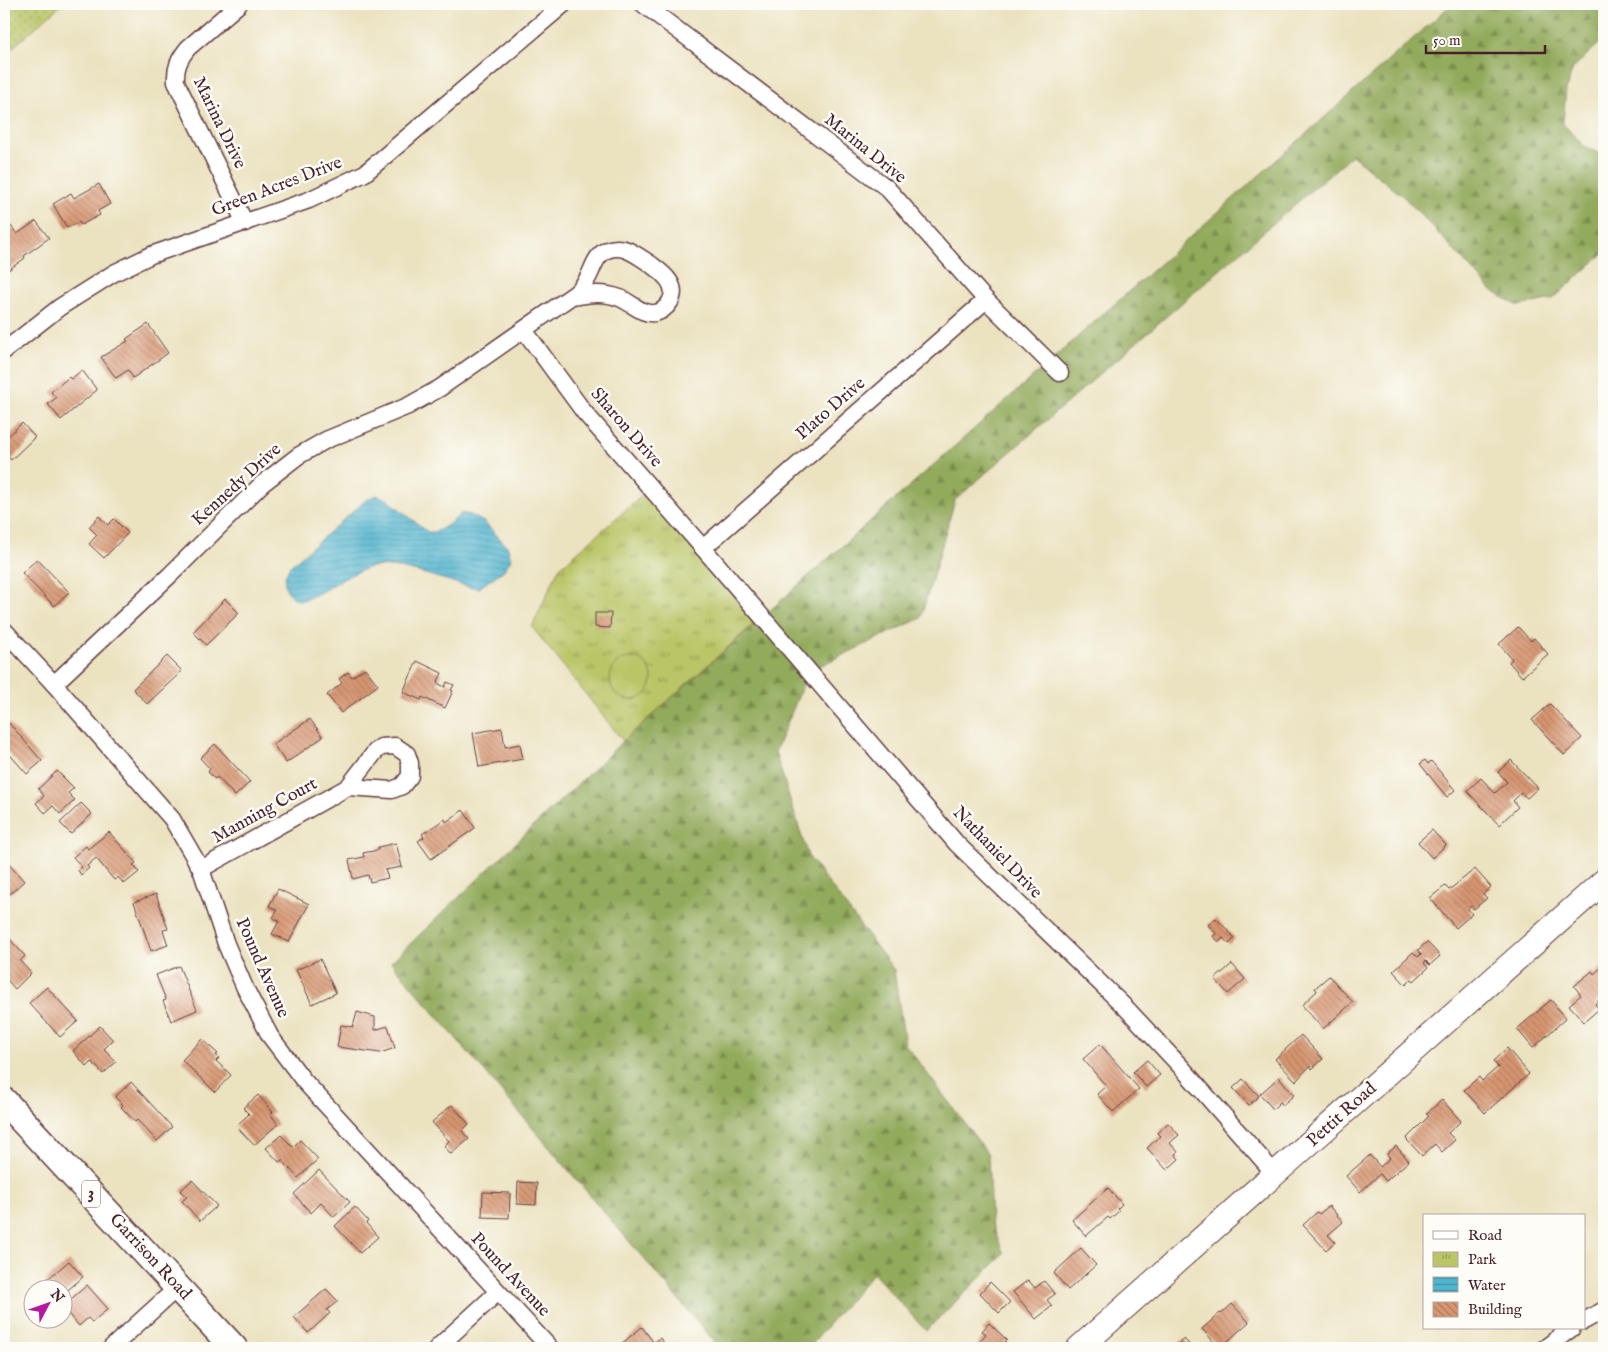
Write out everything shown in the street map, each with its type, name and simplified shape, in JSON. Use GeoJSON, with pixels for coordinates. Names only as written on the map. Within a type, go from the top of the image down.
{"type":"FeatureCollection","features":[{"type":"Feature","properties":{"kind":"main road","name":"Garrison Road"},"geometry":{"type":"LineString","coordinates":[[4,1101],[234,1348]]}},
{"type":"Feature","properties":{"kind":"street","name":"Marina Drive"},"geometry":{"type":"LineString","coordinates":[[239,4],[181,56],[176,71],[176,82],[245,223]]}},
{"type":"Feature","properties":{"kind":"street","name":"Green Acres Drive"},"geometry":{"type":"LineString","coordinates":[[4,351],[60,307],[114,272],[151,255],[309,200],[365,173],[564,4]]}},
{"type":"Feature","properties":{"kind":"street","name":"Marina Drive"},"geometry":{"type":"LineString","coordinates":[[643,4],[887,188],[986,300],[1060,373]]}},
{"type":"Feature","properties":{"kind":"street","name":"Kennedy Drive"},"geometry":{"type":"LineString","coordinates":[[54,684],[170,575],[262,484],[298,456],[326,440],[408,406],[440,388],[576,293],[586,282],[594,263],[606,250],[624,248],[632,252],[666,276],[672,285],[672,296],[664,309],[654,313],[643,312],[622,298],[611,295],[590,294],[579,296],[576,293]]}},
{"type":"Feature","properties":{"kind":"street","name":"Plato Drive"},"geometry":{"type":"LineString","coordinates":[[703,548],[986,300]]}},
{"type":"Feature","properties":{"kind":"street","name":"Sharon Drive"},"geometry":{"type":"LineString","coordinates":[[524,330],[584,412],[703,548]]}},
{"type":"Feature","properties":{"kind":"street","name":"Nathaniel Drive"},"geometry":{"type":"LineString","coordinates":[[703,548],[957,844],[1127,1009],[1184,1069],[1275,1174]]}},
{"type":"Feature","properties":{"kind":"street","name":"Pound Avenue"},"geometry":{"type":"LineString","coordinates":[[4,630],[172,819],[201,869],[226,944],[241,979],[270,1036],[304,1081],[550,1348]]}},
{"type":"Feature","properties":{"kind":"street","name":"Manning Court"},"geometry":{"type":"LineString","coordinates":[[201,869],[348,788]]}},
{"type":"Feature","properties":{"kind":"street","name":"Pettit Road"},"geometry":{"type":"LineString","coordinates":[[1079,1348],[1604,881]]}},
{"type":"Feature","properties":{"kind":"street"},"geometry":{"type":"LineString","coordinates":[[110,1348],[178,1287]]}},
{"type":"Feature","properties":{"kind":"street"},"geometry":{"type":"LineString","coordinates":[[437,1348],[498,1292]]}},
{"type":"Feature","properties":{"kind":"street"},"geometry":{"type":"LineString","coordinates":[[1586,1320],[1604,1310]]}},
{"type":"Feature","properties":{"kind":"street"},"geometry":{"type":"LineString","coordinates":[[1546,1348],[1569,1330]]}},
{"type":"Feature","properties":{"kind":"green space"},"geometry":{"type":"Polygon","coordinates":[[[4,4],[62,4],[4,55],[4,4]]]}},
{"type":"Feature","properties":{"kind":"green space"},"geometry":{"type":"Polygon","coordinates":[[[1452,4],[1604,4],[1604,39],[1573,68],[1566,89],[1563,124],[1585,147],[1604,155],[1604,253],[1553,299],[1518,306],[1492,291],[1405,198],[1352,155],[955,500],[921,618],[809,671],[775,752],[808,856],[894,970],[905,1044],[988,1154],[991,1222],[1004,1254],[926,1331],[873,1273],[808,1348],[720,1348],[391,962],[623,741],[1452,4]]]}},
{"type":"Feature","properties":{"kind":"green space"},"geometry":{"type":"Polygon","coordinates":[[[644,494],[757,621],[623,741],[532,627],[559,568],[644,494]]]}},
{"type":"Feature","properties":{"kind":"green space"},"geometry":{"type":"Polygon","coordinates":[[[631,658],[646,664],[652,679],[646,694],[631,700],[616,694],[610,679],[616,664],[631,658]]]}},
{"type":"Feature","properties":{"kind":"water"},"geometry":{"type":"Polygon","coordinates":[[[376,495],[387,499],[428,532],[442,529],[462,513],[471,515],[484,522],[508,547],[511,559],[504,570],[479,588],[404,569],[378,567],[359,571],[300,601],[290,594],[285,586],[285,577],[290,566],[366,500],[376,495]]]}},
{"type":"Feature","properties":{"kind":"building"},"geometry":{"type":"Polygon","coordinates":[[[99,184],[110,204],[98,211],[100,215],[81,225],[79,222],[67,228],[53,204],[71,193],[74,198],[99,184]]]}},
{"type":"Feature","properties":{"kind":"building"},"geometry":{"type":"Polygon","coordinates":[[[36,221],[49,238],[7,271],[4,267],[4,231],[11,226],[17,234],[36,221]]]}},
{"type":"Feature","properties":{"kind":"building"},"geometry":{"type":"Polygon","coordinates":[[[148,324],[168,353],[133,378],[128,370],[116,378],[101,357],[128,341],[126,339],[148,324]]]}},
{"type":"Feature","properties":{"kind":"building"},"geometry":{"type":"Polygon","coordinates":[[[82,370],[97,390],[61,420],[48,404],[56,398],[51,392],[69,377],[71,379],[82,370]]]}},
{"type":"Feature","properties":{"kind":"building"},"geometry":{"type":"Polygon","coordinates":[[[22,423],[35,437],[11,460],[4,452],[4,440],[22,423]]]}},
{"type":"Feature","properties":{"kind":"building"},"geometry":{"type":"Polygon","coordinates":[[[99,516],[108,525],[114,519],[128,533],[104,558],[89,544],[97,535],[89,527],[99,516]]]}},
{"type":"Feature","properties":{"kind":"building"},"geometry":{"type":"Polygon","coordinates":[[[37,559],[69,592],[54,606],[22,573],[37,559]]]}},
{"type":"Feature","properties":{"kind":"building"},"geometry":{"type":"Polygon","coordinates":[[[225,599],[239,613],[206,645],[193,632],[225,599]]]}},
{"type":"Feature","properties":{"kind":"building"},"geometry":{"type":"Polygon","coordinates":[[[595,613],[611,613],[610,628],[595,627],[595,613]]]}},
{"type":"Feature","properties":{"kind":"building"},"geometry":{"type":"Polygon","coordinates":[[[1518,627],[1531,641],[1534,638],[1548,654],[1522,677],[1509,662],[1512,659],[1499,644],[1518,627]]]}},
{"type":"Feature","properties":{"kind":"building"},"geometry":{"type":"Polygon","coordinates":[[[167,656],[182,671],[147,704],[133,689],[167,656]]]}},
{"type":"Feature","properties":{"kind":"building"},"geometry":{"type":"Polygon","coordinates":[[[417,661],[442,673],[437,683],[445,687],[447,682],[454,685],[445,708],[422,697],[421,700],[403,692],[417,661]]]}},
{"type":"Feature","properties":{"kind":"building"},"geometry":{"type":"Polygon","coordinates":[[[365,668],[378,685],[341,713],[327,695],[342,683],[339,679],[348,672],[352,677],[365,668]]]}},
{"type":"Feature","properties":{"kind":"building"},"geometry":{"type":"Polygon","coordinates":[[[1550,704],[1582,738],[1564,755],[1532,720],[1550,704]]]}},
{"type":"Feature","properties":{"kind":"building"},"geometry":{"type":"Polygon","coordinates":[[[310,719],[323,737],[286,763],[273,744],[310,719]]]}},
{"type":"Feature","properties":{"kind":"building"},"geometry":{"type":"Polygon","coordinates":[[[9,723],[42,761],[27,774],[4,748],[4,728],[9,723]]]}},
{"type":"Feature","properties":{"kind":"building"},"geometry":{"type":"Polygon","coordinates":[[[502,728],[505,747],[520,744],[523,759],[479,767],[473,733],[502,728]]]}},
{"type":"Feature","properties":{"kind":"building"},"geometry":{"type":"Polygon","coordinates":[[[215,744],[250,782],[235,796],[217,777],[215,779],[208,772],[210,769],[200,758],[215,744]]]}},
{"type":"Feature","properties":{"kind":"building"},"geometry":{"type":"Polygon","coordinates":[[[1425,760],[1428,764],[1431,761],[1455,790],[1447,797],[1420,764],[1425,760]]]}},
{"type":"Feature","properties":{"kind":"building"},"geometry":{"type":"Polygon","coordinates":[[[1511,760],[1538,788],[1527,798],[1521,793],[1513,801],[1518,807],[1499,825],[1467,791],[1481,778],[1495,793],[1507,782],[1498,772],[1511,760]]]}},
{"type":"Feature","properties":{"kind":"building"},"geometry":{"type":"Polygon","coordinates":[[[57,771],[74,788],[68,793],[75,800],[60,814],[53,806],[45,813],[36,803],[44,796],[38,789],[57,771]]]}},
{"type":"Feature","properties":{"kind":"building"},"geometry":{"type":"Polygon","coordinates":[[[81,803],[92,814],[71,834],[60,823],[81,803]]]}},
{"type":"Feature","properties":{"kind":"building"},"geometry":{"type":"Polygon","coordinates":[[[463,810],[475,828],[431,859],[418,841],[424,837],[422,834],[445,819],[446,822],[463,810]]]}},
{"type":"Feature","properties":{"kind":"building"},"geometry":{"type":"Polygon","coordinates":[[[1432,830],[1446,845],[1432,858],[1418,842],[1432,830]]]}},
{"type":"Feature","properties":{"kind":"building"},"geometry":{"type":"Polygon","coordinates":[[[109,832],[136,863],[133,865],[139,872],[124,884],[118,877],[114,880],[96,858],[81,875],[78,870],[82,867],[73,857],[86,846],[88,849],[109,832]]]}},
{"type":"Feature","properties":{"kind":"building"},"geometry":{"type":"Polygon","coordinates":[[[396,843],[402,867],[385,870],[388,878],[370,882],[368,875],[353,879],[349,860],[364,857],[363,853],[378,850],[378,847],[396,843]]]}},
{"type":"Feature","properties":{"kind":"building"},"geometry":{"type":"Polygon","coordinates":[[[4,859],[24,881],[10,894],[4,887],[4,859]]]}},
{"type":"Feature","properties":{"kind":"building"},"geometry":{"type":"Polygon","coordinates":[[[1475,869],[1491,887],[1483,894],[1487,898],[1474,909],[1471,906],[1468,909],[1472,914],[1456,928],[1430,898],[1445,886],[1449,890],[1475,869]]]}},
{"type":"Feature","properties":{"kind":"building"},"geometry":{"type":"Polygon","coordinates":[[[278,889],[309,904],[289,942],[272,934],[279,921],[273,918],[277,910],[269,906],[278,889]]]}},
{"type":"Feature","properties":{"kind":"building"},"geometry":{"type":"Polygon","coordinates":[[[156,894],[168,929],[163,930],[168,945],[151,951],[134,902],[156,894]]]}},
{"type":"Feature","properties":{"kind":"building"},"geometry":{"type":"Polygon","coordinates":[[[1216,918],[1235,938],[1229,944],[1223,938],[1219,942],[1213,936],[1216,934],[1208,925],[1216,918]]]}},
{"type":"Feature","properties":{"kind":"building"},"geometry":{"type":"Polygon","coordinates":[[[4,933],[25,956],[20,961],[31,973],[15,989],[4,976],[4,933]]]}},
{"type":"Feature","properties":{"kind":"building"},"geometry":{"type":"Polygon","coordinates":[[[1427,942],[1440,956],[1430,965],[1426,961],[1424,963],[1428,968],[1414,981],[1412,979],[1406,985],[1393,971],[1413,952],[1418,957],[1421,954],[1418,950],[1427,942]]]}},
{"type":"Feature","properties":{"kind":"building"},"geometry":{"type":"Polygon","coordinates":[[[320,959],[336,993],[312,1004],[296,970],[320,959]]]}},
{"type":"Feature","properties":{"kind":"building"},"geometry":{"type":"Polygon","coordinates":[[[1232,964],[1245,979],[1228,994],[1215,979],[1232,964]]]}},
{"type":"Feature","properties":{"kind":"building"},"geometry":{"type":"Polygon","coordinates":[[[1604,965],[1604,995],[1595,1004],[1599,1009],[1584,1022],[1569,1005],[1581,995],[1574,986],[1592,971],[1594,974],[1604,965]]]}},
{"type":"Feature","properties":{"kind":"building"},"geometry":{"type":"Polygon","coordinates":[[[179,966],[197,1010],[171,1021],[163,1001],[166,1000],[156,975],[179,966]]]}},
{"type":"Feature","properties":{"kind":"building"},"geometry":{"type":"Polygon","coordinates":[[[1329,976],[1353,1002],[1323,1029],[1302,1005],[1317,991],[1315,988],[1329,976]]]}},
{"type":"Feature","properties":{"kind":"building"},"geometry":{"type":"Polygon","coordinates":[[[47,987],[78,1021],[60,1037],[29,1003],[47,987]]]}},
{"type":"Feature","properties":{"kind":"building"},"geometry":{"type":"Polygon","coordinates":[[[1551,1000],[1566,1018],[1533,1048],[1517,1029],[1551,1000]]]}},
{"type":"Feature","properties":{"kind":"building"},"geometry":{"type":"Polygon","coordinates":[[[357,1012],[375,1017],[375,1030],[388,1026],[395,1048],[380,1053],[337,1047],[341,1025],[353,1027],[357,1012]]]}},
{"type":"Feature","properties":{"kind":"building"},"geometry":{"type":"Polygon","coordinates":[[[100,1026],[113,1040],[104,1049],[116,1062],[103,1074],[92,1062],[87,1067],[73,1051],[100,1026]]]}},
{"type":"Feature","properties":{"kind":"building"},"geometry":{"type":"Polygon","coordinates":[[[1301,1035],[1323,1059],[1312,1069],[1310,1066],[1296,1081],[1275,1059],[1301,1035]]]}},
{"type":"Feature","properties":{"kind":"building"},"geometry":{"type":"Polygon","coordinates":[[[202,1039],[218,1054],[216,1055],[219,1058],[216,1061],[231,1075],[215,1092],[182,1060],[202,1039]]]}},
{"type":"Feature","properties":{"kind":"building"},"geometry":{"type":"Polygon","coordinates":[[[1100,1044],[1139,1089],[1113,1112],[1097,1094],[1106,1086],[1083,1059],[1100,1044]]]}},
{"type":"Feature","properties":{"kind":"building"},"geometry":{"type":"Polygon","coordinates":[[[1507,1048],[1529,1074],[1485,1113],[1464,1090],[1479,1077],[1482,1081],[1498,1067],[1493,1061],[1507,1048]]]}},
{"type":"Feature","properties":{"kind":"building"},"geometry":{"type":"Polygon","coordinates":[[[1147,1060],[1160,1075],[1146,1087],[1133,1072],[1147,1060]]]}},
{"type":"Feature","properties":{"kind":"building"},"geometry":{"type":"Polygon","coordinates":[[[1279,1077],[1294,1095],[1283,1105],[1280,1102],[1273,1109],[1260,1094],[1279,1077]]]}},
{"type":"Feature","properties":{"kind":"building"},"geometry":{"type":"Polygon","coordinates":[[[1243,1079],[1259,1096],[1249,1105],[1233,1088],[1243,1079]]]}},
{"type":"Feature","properties":{"kind":"building"},"geometry":{"type":"Polygon","coordinates":[[[131,1082],[172,1127],[157,1141],[137,1120],[135,1122],[121,1107],[123,1105],[115,1097],[131,1082]]]}},
{"type":"Feature","properties":{"kind":"building"},"geometry":{"type":"Polygon","coordinates":[[[258,1095],[273,1112],[270,1114],[278,1124],[254,1145],[236,1126],[249,1114],[243,1108],[258,1095]]]}},
{"type":"Feature","properties":{"kind":"building"},"geometry":{"type":"Polygon","coordinates":[[[1442,1100],[1461,1121],[1448,1133],[1455,1140],[1442,1152],[1435,1144],[1422,1156],[1406,1139],[1429,1116],[1426,1114],[1442,1100]]]}},
{"type":"Feature","properties":{"kind":"building"},"geometry":{"type":"Polygon","coordinates":[[[452,1105],[469,1124],[462,1131],[469,1139],[451,1154],[444,1146],[449,1141],[432,1122],[452,1105]]]}},
{"type":"Feature","properties":{"kind":"building"},"geometry":{"type":"Polygon","coordinates":[[[1168,1123],[1179,1135],[1170,1143],[1178,1152],[1175,1154],[1179,1159],[1167,1170],[1147,1148],[1160,1136],[1157,1133],[1168,1123]]]}},
{"type":"Feature","properties":{"kind":"building"},"geometry":{"type":"Polygon","coordinates":[[[281,1135],[293,1147],[300,1140],[318,1159],[298,1178],[282,1160],[279,1162],[266,1148],[281,1135]]]}},
{"type":"Feature","properties":{"kind":"building"},"geometry":{"type":"Polygon","coordinates":[[[1396,1146],[1409,1161],[1386,1181],[1380,1174],[1360,1192],[1346,1176],[1370,1155],[1380,1167],[1390,1158],[1387,1154],[1396,1146]]]}},
{"type":"Feature","properties":{"kind":"building"},"geometry":{"type":"Polygon","coordinates":[[[319,1170],[350,1202],[334,1217],[321,1203],[311,1213],[294,1194],[319,1170]]]}},
{"type":"Feature","properties":{"kind":"building"},"geometry":{"type":"Polygon","coordinates":[[[192,1180],[217,1206],[200,1221],[182,1201],[187,1197],[180,1191],[192,1180]]]}},
{"type":"Feature","properties":{"kind":"building"},"geometry":{"type":"Polygon","coordinates":[[[518,1182],[537,1183],[536,1205],[517,1204],[518,1182]]]}},
{"type":"Feature","properties":{"kind":"building"},"geometry":{"type":"Polygon","coordinates":[[[1108,1188],[1122,1204],[1117,1209],[1119,1211],[1110,1219],[1108,1217],[1086,1236],[1072,1220],[1108,1188]]]}},
{"type":"Feature","properties":{"kind":"building"},"geometry":{"type":"Polygon","coordinates":[[[483,1192],[510,1193],[509,1218],[482,1217],[483,1192]]]}},
{"type":"Feature","properties":{"kind":"building"},"geometry":{"type":"Polygon","coordinates":[[[1329,1206],[1343,1222],[1328,1235],[1335,1242],[1326,1250],[1303,1225],[1317,1212],[1319,1214],[1329,1206]]]}},
{"type":"Feature","properties":{"kind":"building"},"geometry":{"type":"Polygon","coordinates":[[[355,1207],[368,1221],[366,1223],[378,1237],[360,1253],[335,1226],[355,1207]]]}},
{"type":"Feature","properties":{"kind":"building"},"geometry":{"type":"Polygon","coordinates":[[[1081,1248],[1096,1265],[1068,1290],[1054,1273],[1081,1248]]]}},
{"type":"Feature","properties":{"kind":"building"},"geometry":{"type":"Polygon","coordinates":[[[69,1261],[83,1277],[72,1286],[72,1280],[46,1280],[69,1261]]]}},
{"type":"Feature","properties":{"kind":"building"},"geometry":{"type":"Polygon","coordinates":[[[1028,1280],[1035,1288],[1044,1281],[1055,1294],[1047,1300],[1052,1306],[1036,1319],[1013,1292],[1028,1280]]]}},
{"type":"Feature","properties":{"kind":"building"},"geometry":{"type":"Polygon","coordinates":[[[990,1282],[1010,1302],[999,1313],[980,1293],[990,1282]]]}},
{"type":"Feature","properties":{"kind":"building"},"geometry":{"type":"Polygon","coordinates":[[[87,1285],[108,1309],[92,1322],[88,1318],[79,1326],[72,1318],[72,1298],[87,1285]]]}},
{"type":"Feature","properties":{"kind":"building"},"geometry":{"type":"Polygon","coordinates":[[[326,1289],[338,1301],[327,1310],[330,1313],[308,1333],[294,1317],[326,1289]]]}},
{"type":"Feature","properties":{"kind":"building"},"geometry":{"type":"Polygon","coordinates":[[[1232,1304],[1249,1322],[1220,1348],[1202,1329],[1232,1304]]]}},
{"type":"Feature","properties":{"kind":"building"},"geometry":{"type":"Polygon","coordinates":[[[989,1323],[1007,1340],[1001,1346],[1003,1348],[982,1348],[977,1344],[986,1334],[982,1331],[989,1323]]]}},
{"type":"Feature","properties":{"kind":"building"},"geometry":{"type":"Polygon","coordinates":[[[642,1327],[654,1343],[660,1338],[668,1348],[623,1348],[620,1345],[642,1327]]]}},
{"type":"Feature","properties":{"kind":"building"},"geometry":{"type":"Polygon","coordinates":[[[1184,1339],[1193,1348],[1173,1348],[1184,1339]]]}}]}
